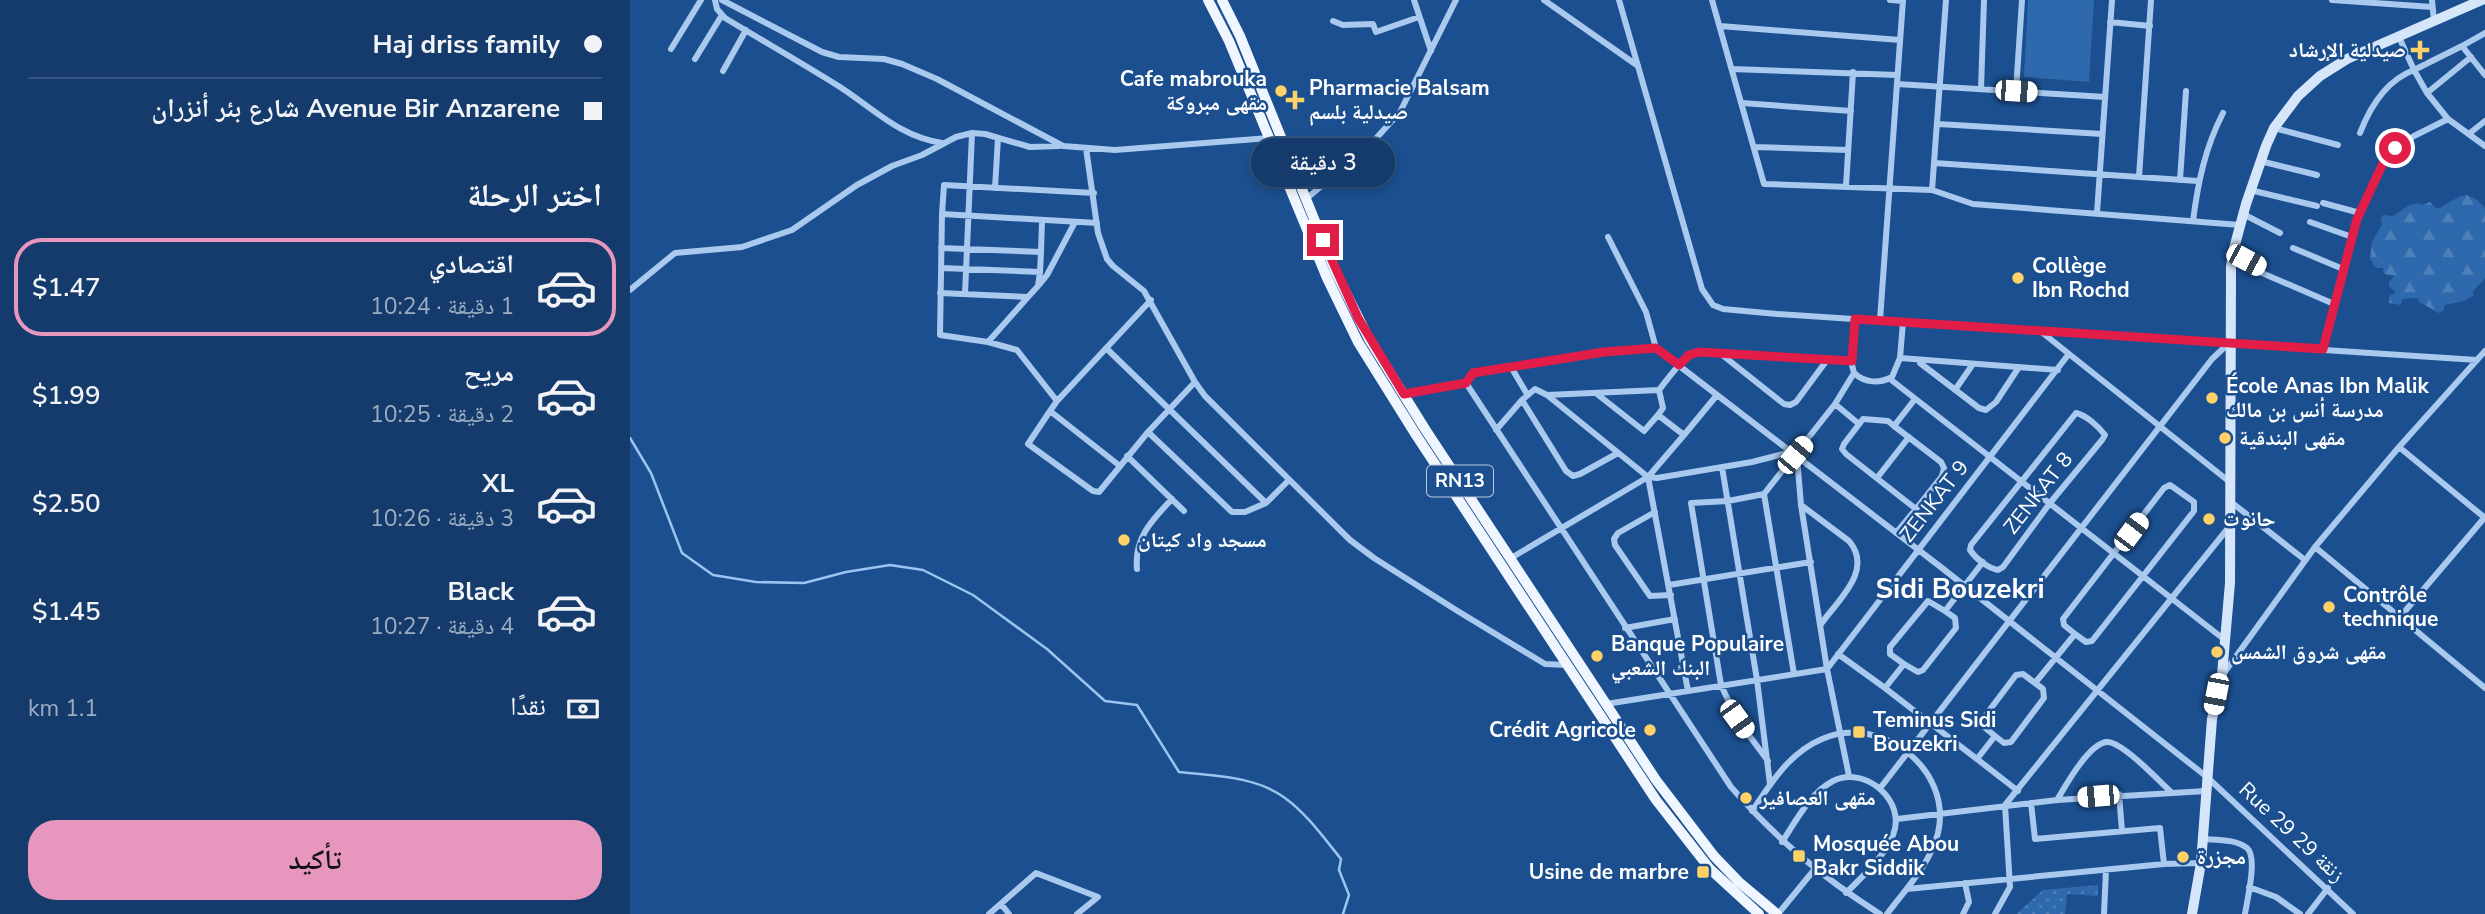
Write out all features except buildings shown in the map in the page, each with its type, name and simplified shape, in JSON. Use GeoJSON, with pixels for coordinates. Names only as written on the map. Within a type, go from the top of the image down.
{"type":"FeatureCollection","features":[{"type":"Feature","properties":{"kind":"main road","name":"RN13"},"geometry":{"type":"LineString","coordinates":[[1209,0],[1230,41],[1327,278],[1358,342],[1669,819],[1710,869],[1759,914]]}},
{"type":"Feature","properties":{"kind":"main road","name":"RN13"},"geometry":{"type":"LineString","coordinates":[[1222,0],[1240,36],[1354,310],[1404,394],[1685,820],[1740,882],[1777,914]]}},
{"type":"Feature","properties":{"kind":"street"},"geometry":{"type":"LineString","coordinates":[[671,49],[701,0]]}},
{"type":"Feature","properties":{"kind":"street"},"geometry":{"type":"LineString","coordinates":[[715,0],[722,15],[840,87],[905,133],[944,143]]}},
{"type":"Feature","properties":{"kind":"street"},"geometry":{"type":"LineString","coordinates":[[722,0],[822,52],[839,57],[884,59],[914,69],[1063,146]]}},
{"type":"Feature","properties":{"kind":"street"},"geometry":{"type":"LineString","coordinates":[[1414,0],[1430,51]]}},
{"type":"Feature","properties":{"kind":"street"},"geometry":{"type":"LineString","coordinates":[[1306,200],[1370,145],[1400,112],[1456,0]]}},
{"type":"Feature","properties":{"kind":"street"},"geometry":{"type":"LineString","coordinates":[[1544,0],[1638,66]]}},
{"type":"Feature","properties":{"kind":"street"},"geometry":{"type":"LineString","coordinates":[[1619,0],[1702,289],[1713,305],[1723,309],[1855,319],[2477,360]]}},
{"type":"Feature","properties":{"kind":"street"},"geometry":{"type":"LineString","coordinates":[[1712,0],[1763,184],[1932,190],[1973,204],[2240,225]]}},
{"type":"Feature","properties":{"kind":"street"},"geometry":{"type":"LineString","coordinates":[[1880,320],[1903,0],[1890,0]]}},
{"type":"Feature","properties":{"kind":"street"},"geometry":{"type":"LineString","coordinates":[[1932,190],[1946,0]]}},
{"type":"Feature","properties":{"kind":"street"},"geometry":{"type":"LineString","coordinates":[[1981,89],[1984,0]]}},
{"type":"Feature","properties":{"kind":"street"},"geometry":{"type":"LineString","coordinates":[[2016,91],[2022,0]]}},
{"type":"Feature","properties":{"kind":"street"},"geometry":{"type":"LineString","coordinates":[[2097,213],[2112,0]]}},
{"type":"Feature","properties":{"kind":"street"},"geometry":{"type":"LineString","coordinates":[[2139,177],[2151,0]]}},
{"type":"Feature","properties":{"kind":"street"},"geometry":{"type":"LineString","coordinates":[[2332,0],[2432,3],[2434,22]]}},
{"type":"Feature","properties":{"kind":"street"},"geometry":{"type":"LineString","coordinates":[[2192,914],[2201,863],[2212,719],[2226,642],[2231,524],[2229,342],[2232,252],[2250,190],[2274,128],[2298,96],[2320,76],[2347,59],[2482,0]]}},
{"type":"Feature","properties":{"kind":"street"},"geometry":{"type":"LineString","coordinates":[[695,59],[722,15]]}},
{"type":"Feature","properties":{"kind":"street"},"geometry":{"type":"LineString","coordinates":[[1333,21],[1343,25],[1373,24],[1376,32],[1419,17]]}},
{"type":"Feature","properties":{"kind":"street"},"geometry":{"type":"LineString","coordinates":[[2110,22],[2150,26]]}},
{"type":"Feature","properties":{"kind":"street"},"geometry":{"type":"LineString","coordinates":[[1720,26],[1900,40]]}},
{"type":"Feature","properties":{"kind":"street"},"geometry":{"type":"LineString","coordinates":[[723,71],[746,30]]}},
{"type":"Feature","properties":{"kind":"street"},"geometry":{"type":"LineString","coordinates":[[2360,132],[2383,93],[2405,74],[2485,33]]}},
{"type":"Feature","properties":{"kind":"street"},"geometry":{"type":"LineString","coordinates":[[2399,37],[2427,93],[2448,119],[2485,146]]}},
{"type":"Feature","properties":{"kind":"street"},"geometry":{"type":"LineString","coordinates":[[2462,46],[2485,75]]}},
{"type":"Feature","properties":{"kind":"street"},"geometry":{"type":"LineString","coordinates":[[2427,93],[2471,57]]}},
{"type":"Feature","properties":{"kind":"street"},"geometry":{"type":"LineString","coordinates":[[1732,69],[1898,75]]}},
{"type":"Feature","properties":{"kind":"street"},"geometry":{"type":"LineString","coordinates":[[1846,186],[1853,72]]}},
{"type":"Feature","properties":{"kind":"street"},"geometry":{"type":"LineString","coordinates":[[1897,84],[2105,97]]}},
{"type":"Feature","properties":{"kind":"street"},"geometry":{"type":"LineString","coordinates":[[2180,180],[2186,91]]}},
{"type":"Feature","properties":{"kind":"street"},"geometry":{"type":"LineString","coordinates":[[1742,103],[1851,111]]}},
{"type":"Feature","properties":{"kind":"street"},"geometry":{"type":"LineString","coordinates":[[2193,221],[2198,181],[2210,141],[2223,113]]}},
{"type":"Feature","properties":{"kind":"street"},"geometry":{"type":"LineString","coordinates":[[2323,349],[2352,237],[2360,213],[2388,153],[2448,119]]}},
{"type":"Feature","properties":{"kind":"street"},"geometry":{"type":"LineString","coordinates":[[2470,133],[2485,121]]}},
{"type":"Feature","properties":{"kind":"street"},"geometry":{"type":"LineString","coordinates":[[1938,124],[2102,134]]}},
{"type":"Feature","properties":{"kind":"street"},"geometry":{"type":"LineString","coordinates":[[2274,128],[2337,145]]}},
{"type":"Feature","properties":{"kind":"street"},"geometry":{"type":"LineString","coordinates":[[630,290],[675,253],[742,247],[776,237],[792,230],[824,207],[892,166],[972,133],[1030,147],[1063,146],[1115,150],[1269,138]]}},
{"type":"Feature","properties":{"kind":"street"},"geometry":{"type":"LineString","coordinates":[[965,294],[972,133]]}},
{"type":"Feature","properties":{"kind":"street"},"geometry":{"type":"LineString","coordinates":[[995,188],[998,138]]}},
{"type":"Feature","properties":{"kind":"street"},"geometry":{"type":"LineString","coordinates":[[1754,147],[1849,150]]}},
{"type":"Feature","properties":{"kind":"street"},"geometry":{"type":"LineString","coordinates":[[1086,148],[1097,223],[1107,259],[1134,280],[1151,300],[1195,382],[1219,411],[1350,540],[1374,558],[1545,664],[1566,664]]}},
{"type":"Feature","properties":{"kind":"street"},"geometry":{"type":"LineString","coordinates":[[2260,161],[2317,175]]}},
{"type":"Feature","properties":{"kind":"street"},"geometry":{"type":"LineString","coordinates":[[1934,163],[2198,181]]}},
{"type":"Feature","properties":{"kind":"street"},"geometry":{"type":"LineString","coordinates":[[1057,401],[1017,350],[988,342],[940,335],[944,185],[1094,193]]}},
{"type":"Feature","properties":{"kind":"street"},"geometry":{"type":"LineString","coordinates":[[2250,190],[2360,213]]}},
{"type":"Feature","properties":{"kind":"street"},"geometry":{"type":"LineString","coordinates":[[942,214],[1097,223]]}},
{"type":"Feature","properties":{"kind":"street"},"geometry":{"type":"LineString","coordinates":[[2243,214],[2280,233]]}},
{"type":"Feature","properties":{"kind":"street"},"geometry":{"type":"LineString","coordinates":[[1038,286],[1042,221]]}},
{"type":"Feature","properties":{"kind":"street"},"geometry":{"type":"LineString","coordinates":[[988,342],[1047,275],[1075,222]]}},
{"type":"Feature","properties":{"kind":"street"},"geometry":{"type":"LineString","coordinates":[[2310,222],[2352,237]]}},
{"type":"Feature","properties":{"kind":"street"},"geometry":{"type":"LineString","coordinates":[[1404,394],[1466,383],[1473,373],[1511,366],[1604,352],[1656,348],[1646,312],[1608,237]]}},
{"type":"Feature","properties":{"kind":"street"},"geometry":{"type":"LineString","coordinates":[[942,248],[1041,252]]}},
{"type":"Feature","properties":{"kind":"street"},"geometry":{"type":"LineString","coordinates":[[2293,248],[2343,269]]}},
{"type":"Feature","properties":{"kind":"street"},"geometry":{"type":"LineString","coordinates":[[2232,252],[2260,267],[2262,273],[2334,304]]}},
{"type":"Feature","properties":{"kind":"street"},"geometry":{"type":"LineString","coordinates":[[941,268],[1040,272]]}},
{"type":"Feature","properties":{"kind":"street"},"geometry":{"type":"LineString","coordinates":[[940,293],[1028,297]]}},
{"type":"Feature","properties":{"kind":"street"},"geometry":{"type":"LineString","coordinates":[[1151,300],[1057,401],[1028,444],[1093,491],[1099,492],[1127,456],[1195,382]]}},
{"type":"Feature","properties":{"kind":"street"},"geometry":{"type":"LineString","coordinates":[[1855,319],[1852,361],[1854,373],[1860,379],[1871,382],[1890,379],[1896,372],[1903,322]]}},
{"type":"Feature","properties":{"kind":"street"},"geometry":{"type":"LineString","coordinates":[[2039,330],[2231,483]]}},
{"type":"Feature","properties":{"kind":"street"},"geometry":{"type":"LineString","coordinates":[[1881,788],[2212,359],[2229,342]]}},
{"type":"Feature","properties":{"kind":"street"},"geometry":{"type":"LineString","coordinates":[[1106,348],[1266,503]]}},
{"type":"Feature","properties":{"kind":"street","name":"Rue 29 زنقة 29"},"geometry":{"type":"LineString","coordinates":[[1656,348],[2207,777],[2353,914]]}},
{"type":"Feature","properties":{"kind":"street"},"geometry":{"type":"LineString","coordinates":[[2222,675],[2315,547],[2485,351]]}},
{"type":"Feature","properties":{"kind":"street"},"geometry":{"type":"LineString","coordinates":[[1546,395],[1659,390],[1689,355],[1699,352],[1852,361]]}},
{"type":"Feature","properties":{"kind":"street"},"geometry":{"type":"LineString","coordinates":[[1720,353],[1784,404],[1790,405],[1796,402],[1826,360]]}},
{"type":"Feature","properties":{"kind":"street","name":"ZENKAT 9"},"geometry":{"type":"LineString","coordinates":[[1827,668],[2068,355]]}},
{"type":"Feature","properties":{"kind":"street"},"geometry":{"type":"LineString","coordinates":[[1900,358],[1919,362],[2058,370]]}},
{"type":"Feature","properties":{"kind":"street"},"geometry":{"type":"LineString","coordinates":[[1919,362],[1979,408],[1989,409],[2019,367]]}},
{"type":"Feature","properties":{"kind":"street"},"geometry":{"type":"LineString","coordinates":[[1955,390],[1973,364]]}},
{"type":"Feature","properties":{"kind":"street"},"geometry":{"type":"LineString","coordinates":[[1511,366],[1524,397],[1566,471],[1573,476],[1580,474],[1618,453]]}},
{"type":"Feature","properties":{"kind":"street"},"geometry":{"type":"LineString","coordinates":[[1768,761],[1737,719],[1721,685],[1690,503],[1764,495],[1835,404],[1854,373]]}},
{"type":"Feature","properties":{"kind":"street"},"geometry":{"type":"LineString","coordinates":[[1890,379],[2226,642]]}},
{"type":"Feature","properties":{"kind":"street"},"geometry":{"type":"LineString","coordinates":[[1466,383],[1731,787],[1782,842],[1814,870],[1880,914]]}},
{"type":"Feature","properties":{"kind":"street"},"geometry":{"type":"LineString","coordinates":[[1496,430],[1524,397],[1535,389],[1648,477],[1657,478],[1794,455]]}},
{"type":"Feature","properties":{"kind":"street"},"geometry":{"type":"LineString","coordinates":[[1596,393],[1644,431],[1663,408],[1659,390]]}},
{"type":"Feature","properties":{"kind":"street"},"geometry":{"type":"LineString","coordinates":[[1511,558],[1648,477],[1717,394]]}},
{"type":"Feature","properties":{"kind":"street"},"geometry":{"type":"LineString","coordinates":[[1893,423],[1915,399]]}},
{"type":"Feature","properties":{"kind":"street"},"geometry":{"type":"LineString","coordinates":[[1835,404],[1852,419],[1861,422],[1893,423],[1941,462],[1944,468],[1942,476],[1896,533]]}},
{"type":"Feature","properties":{"kind":"street"},"geometry":{"type":"LineString","coordinates":[[1049,411],[1120,466]]}},
{"type":"Feature","properties":{"kind":"street","name":"ZENKAT 8"},"geometry":{"type":"LineString","coordinates":[[1983,562],[1998,570],[2105,435],[2081,414],[2076,413],[2022,481]]}},
{"type":"Feature","properties":{"kind":"street"},"geometry":{"type":"LineString","coordinates":[[1658,415],[1684,435]]}},
{"type":"Feature","properties":{"kind":"street"},"geometry":{"type":"LineString","coordinates":[[1861,422],[1842,449],[1916,509]]}},
{"type":"Feature","properties":{"kind":"street"},"geometry":{"type":"LineString","coordinates":[[1148,432],[1232,512],[1245,512],[1266,503],[1288,481]]}},
{"type":"Feature","properties":{"kind":"street"},"geometry":{"type":"LineString","coordinates":[[1877,478],[1909,437]]}},
{"type":"Feature","properties":{"kind":"street"},"geometry":{"type":"LineString","coordinates":[[2399,447],[2485,518],[2400,617]]}},
{"type":"Feature","properties":{"kind":"street"},"geometry":{"type":"LineString","coordinates":[[1794,455],[1827,668],[1849,776]]}},
{"type":"Feature","properties":{"kind":"street"},"geometry":{"type":"LineString","coordinates":[[1127,456],[1184,511]]}},
{"type":"Feature","properties":{"kind":"street"},"geometry":{"type":"LineString","coordinates":[[1722,467],[1757,680],[1770,784]]}},
{"type":"Feature","properties":{"kind":"street"},"geometry":{"type":"LineString","coordinates":[[1648,477],[1688,691]]}},
{"type":"Feature","properties":{"kind":"street"},"geometry":{"type":"LineString","coordinates":[[1945,611],[1983,562],[1970,550],[1971,545],[2022,481]]}},
{"type":"Feature","properties":{"kind":"street"},"geometry":{"type":"LineString","coordinates":[[2170,485],[2194,502],[2194,511],[2143,576],[2092,641],[2086,642],[2064,625],[2063,619],[2164,488],[2170,485]]}},
{"type":"Feature","properties":{"kind":"street"},"geometry":{"type":"LineString","coordinates":[[1764,495],[1794,674]]}},
{"type":"Feature","properties":{"kind":"street"},"geometry":{"type":"LineString","coordinates":[[1137,569],[1141,537],[1146,527],[1172,499]]}},
{"type":"Feature","properties":{"kind":"street"},"geometry":{"type":"LineString","coordinates":[[2231,502],[2305,560]]}},
{"type":"Feature","properties":{"kind":"street"},"geometry":{"type":"LineString","coordinates":[[1801,505],[1849,541],[1859,559],[1855,578],[1821,624]]}},
{"type":"Feature","properties":{"kind":"street"},"geometry":{"type":"LineString","coordinates":[[1655,512],[1618,533],[1614,539],[1615,545],[1650,596],[1671,595]]}},
{"type":"Feature","properties":{"kind":"street"},"geometry":{"type":"LineString","coordinates":[[1995,914],[2009,891],[2005,805],[2231,524]]}},
{"type":"Feature","properties":{"kind":"street"},"geometry":{"type":"LineString","coordinates":[[2315,547],[2484,685]]}},
{"type":"Feature","properties":{"kind":"street"},"geometry":{"type":"LineString","coordinates":[[1669,585],[1811,562]]}},
{"type":"Feature","properties":{"kind":"street"},"geometry":{"type":"LineString","coordinates":[[1928,601],[1945,611],[1955,618],[1956,628],[1923,670],[1913,671],[1890,654],[1889,647],[1928,601]]}},
{"type":"Feature","properties":{"kind":"street"},"geometry":{"type":"LineString","coordinates":[[1625,628],[1675,619]]}},
{"type":"Feature","properties":{"kind":"street"},"geometry":{"type":"LineString","coordinates":[[2035,683],[2075,634]]}},
{"type":"Feature","properties":{"kind":"street"},"geometry":{"type":"LineString","coordinates":[[1838,654],[2018,791]]}},
{"type":"Feature","properties":{"kind":"street"},"geometry":{"type":"LineString","coordinates":[[1885,688],[1904,664]]}},
{"type":"Feature","properties":{"kind":"street"},"geometry":{"type":"LineString","coordinates":[[1606,704],[1827,668]]}},
{"type":"Feature","properties":{"kind":"street"},"geometry":{"type":"LineString","coordinates":[[2019,673],[2035,683],[2043,689],[2044,698],[2011,742],[2004,743],[1983,726],[1982,720],[2019,673]]}},
{"type":"Feature","properties":{"kind":"street"},"geometry":{"type":"LineString","coordinates":[[1752,811],[1782,768],[1809,745],[1840,733],[1877,734],[1908,752],[1932,783],[1940,815],[1933,849],[1886,914]]}},
{"type":"Feature","properties":{"kind":"street"},"geometry":{"type":"LineString","coordinates":[[1977,759],[1995,736]]}},
{"type":"Feature","properties":{"kind":"street"},"geometry":{"type":"LineString","coordinates":[[2057,800],[2082,762],[2105,742],[2119,746],[2171,792]]}},
{"type":"Feature","properties":{"kind":"street"},"geometry":{"type":"LineString","coordinates":[[1782,842],[1810,802],[1822,788],[1835,780],[1849,776],[1881,788],[1889,798],[1897,819],[1894,833],[1846,893]]}},
{"type":"Feature","properties":{"kind":"street"},"geometry":{"type":"LineString","coordinates":[[1897,819],[2119,794],[2206,791]]}},
{"type":"Feature","properties":{"kind":"street"},"geometry":{"type":"LineString","coordinates":[[2119,794],[2122,831]]}},
{"type":"Feature","properties":{"kind":"street"},"geometry":{"type":"LineString","coordinates":[[2031,803],[2035,839],[2160,828],[2164,864]]}},
{"type":"Feature","properties":{"kind":"street"},"geometry":{"type":"LineString","coordinates":[[2203,839],[2236,843],[2248,849],[2253,859],[2245,914]]}},
{"type":"Feature","properties":{"kind":"street"},"geometry":{"type":"LineString","coordinates":[[1906,889],[2164,864],[2201,863]]}},
{"type":"Feature","properties":{"kind":"street"},"geometry":{"type":"LineString","coordinates":[[1777,914],[1814,870]]}},
{"type":"Feature","properties":{"kind":"street"},"geometry":{"type":"LineString","coordinates":[[2104,914],[2106,870]]}},
{"type":"Feature","properties":{"kind":"street"},"geometry":{"type":"LineString","coordinates":[[989,914],[1036,873],[1098,897],[1077,914]]}},
{"type":"Feature","properties":{"kind":"street"},"geometry":{"type":"LineString","coordinates":[[1963,914],[1969,902],[1965,883]]}},
{"type":"Feature","properties":{"kind":"street"},"geometry":{"type":"LineString","coordinates":[[2249,887],[2276,897],[2300,914]]}},
{"type":"Feature","properties":{"kind":"street"},"geometry":{"type":"LineString","coordinates":[[2308,914],[2328,888]]}},
{"type":"Feature","properties":{"kind":"street"},"geometry":{"type":"LineString","coordinates":[[1001,904],[1009,914]]}},
{"type":"Feature","properties":{"kind":"green space"},"geometry":{"type":"Polygon","coordinates":[[[2028,0],[2094,0],[2089,82],[2024,77],[2028,0]]]}},
{"type":"Feature","properties":{"kind":"green space"},"geometry":{"type":"Polygon","coordinates":[[[2467,195],[2485,208],[2485,278],[2473,291],[2473,296],[2445,305],[2439,313],[2419,302],[2417,298],[2402,299],[2401,305],[2389,303],[2389,295],[2395,291],[2389,287],[2389,282],[2394,276],[2384,274],[2383,268],[2376,268],[2370,259],[2372,242],[2382,224],[2383,215],[2392,216],[2414,204],[2423,205],[2430,202],[2440,208],[2460,196],[2467,195]]]}},
{"type":"Feature","properties":{"kind":"green space"},"geometry":{"type":"Polygon","coordinates":[[[2098,885],[2098,896],[2067,894],[2065,914],[2016,914],[2043,890],[2098,885]]]}},
{"type":"Feature","properties":{"kind":"waterway"},"geometry":{"type":"LineString","coordinates":[[630,438],[651,473],[682,553],[713,575],[756,582],[804,583],[846,572],[890,565],[923,570],[973,595],[1047,649],[1105,701],[1137,705],[1179,772],[1248,781],[1274,791],[1293,804],[1341,859],[1339,870],[1349,895],[1343,914]]}},
{"type":"Feature","properties":{"kind":"place","name":"صيدلية الإرشاد"},"geometry":{"type":"Point","coordinates":[2420,50]}},
{"type":"Feature","properties":{"kind":"place","name":"Cafe mabrouka مقهى مبروكة"},"geometry":{"type":"Point","coordinates":[1281,91]}},
{"type":"Feature","properties":{"kind":"place","name":"Pharmacie Balsam صيدلية بلسم"},"geometry":{"type":"Point","coordinates":[1295,100]}},
{"type":"Feature","properties":{"kind":"place","name":"Collège Ibn Rochd"},"geometry":{"type":"Point","coordinates":[2018,278]}},
{"type":"Feature","properties":{"kind":"place","name":"École Anas Ibn Malik مدرسة أنس بن مالك"},"geometry":{"type":"Point","coordinates":[2212,398]}},
{"type":"Feature","properties":{"kind":"place","name":"مقهى البندقية"},"geometry":{"type":"Point","coordinates":[2225,438]}},
{"type":"Feature","properties":{"kind":"place","name":"حانوت"},"geometry":{"type":"Point","coordinates":[2209,519]}},
{"type":"Feature","properties":{"kind":"place","name":"مسجد واد كيتان"},"geometry":{"type":"Point","coordinates":[1124,540]}},
{"type":"Feature","properties":{"kind":"place","name":"Contrôle technique"},"geometry":{"type":"Point","coordinates":[2329,607]}},
{"type":"Feature","properties":{"kind":"place","name":"مقهى شروق الشمس"},"geometry":{"type":"Point","coordinates":[2217,652]}},
{"type":"Feature","properties":{"kind":"place","name":"Banque Populaire البنك الشعبي"},"geometry":{"type":"Point","coordinates":[1597,656]}},
{"type":"Feature","properties":{"kind":"place","name":"Crédit Agricole"},"geometry":{"type":"Point","coordinates":[1650,730]}},
{"type":"Feature","properties":{"kind":"place","name":"Teminus Sidi Bouzekri"},"geometry":{"type":"Point","coordinates":[1859,732]}},
{"type":"Feature","properties":{"kind":"place","name":"مقهى العصافير"},"geometry":{"type":"Point","coordinates":[1746,798]}},
{"type":"Feature","properties":{"kind":"place","name":"Mosquée Abou Bakr Siddik"},"geometry":{"type":"Point","coordinates":[1799,856]}},
{"type":"Feature","properties":{"kind":"place","name":"مجزرة"},"geometry":{"type":"Point","coordinates":[2183,857]}},
{"type":"Feature","properties":{"kind":"place","name":"Usine de marbre"},"geometry":{"type":"Point","coordinates":[1703,872]}},
{"type":"Feature","properties":{"kind":"district","name":"Sidi Bouzekri"},"geometry":{"type":"Point","coordinates":[1960,589]}},
{"type":"Feature","properties":{"kind":"route"},"geometry":{"type":"LineString","coordinates":[[1323,240],[1358,318],[1404,394],[1466,383],[1473,373],[1604,352],[1656,348],[1679,365],[1689,355],[1699,352],[1852,361],[1855,319],[2323,349],[2357,219],[2388,153],[2395,148]]}}]}
